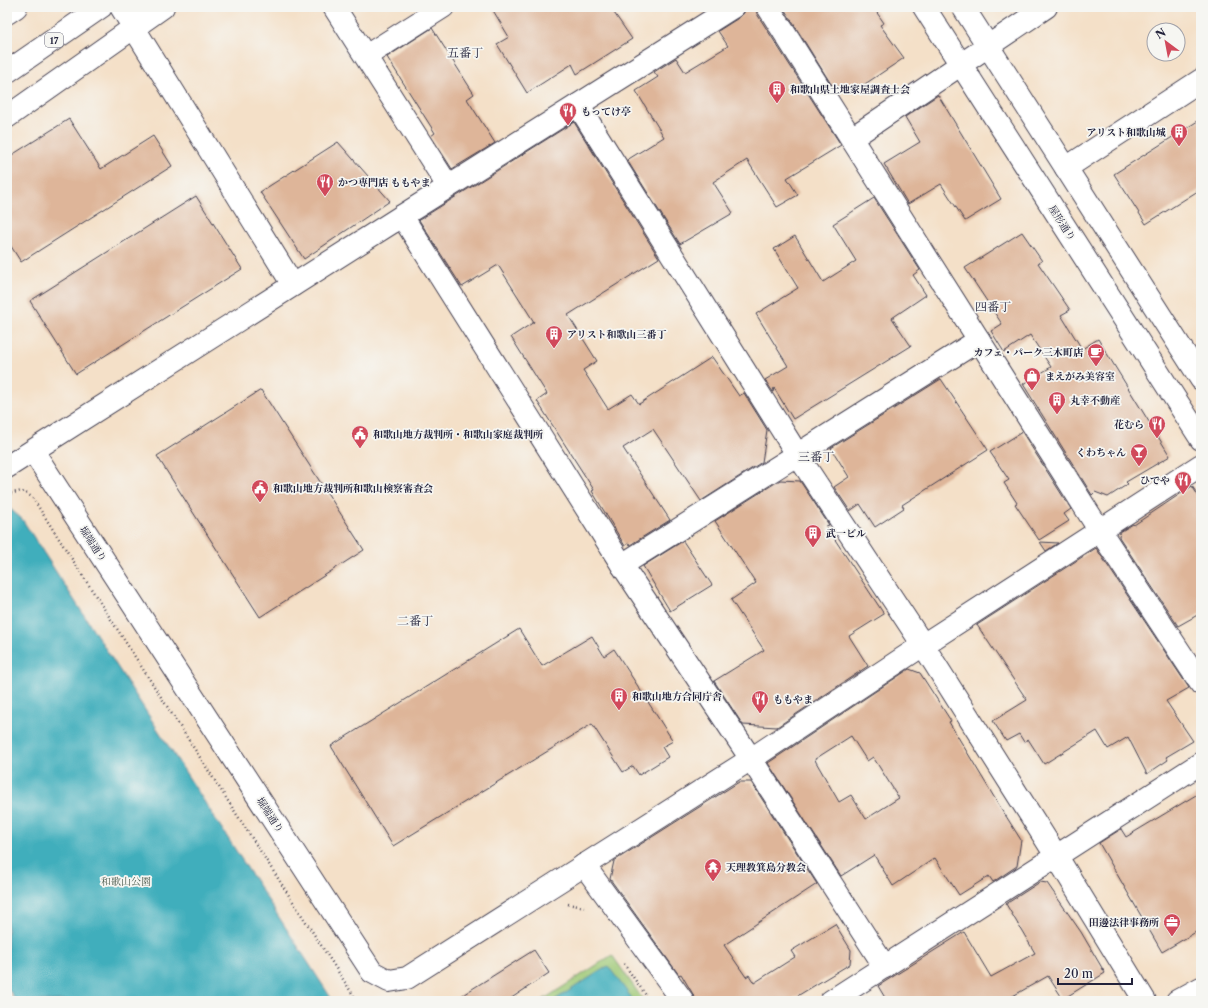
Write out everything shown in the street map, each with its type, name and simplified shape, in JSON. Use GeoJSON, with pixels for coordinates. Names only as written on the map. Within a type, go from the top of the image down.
{"type":"FeatureCollection","features":[{"type":"Feature","properties":{"kind":"street"},"geometry":{"type":"LineString","coordinates":[[7,13],[16,7]]}},
{"type":"Feature","properties":{"kind":"street","name":"17"},"geometry":{"type":"LineString","coordinates":[[7,72],[101,7]]}},
{"type":"Feature","properties":{"kind":"street"},"geometry":{"type":"LineString","coordinates":[[121,7],[293,285]]}},
{"type":"Feature","properties":{"kind":"street"},"geometry":{"type":"LineString","coordinates":[[7,116],[163,7]]}},
{"type":"Feature","properties":{"kind":"street"},"geometry":{"type":"LineString","coordinates":[[334,7],[448,186]]}},
{"type":"Feature","properties":{"kind":"street"},"geometry":{"type":"LineString","coordinates":[[366,56],[443,7]]}},
{"type":"Feature","properties":{"kind":"street"},"geometry":{"type":"LineString","coordinates":[[7,467],[448,186],[733,7]]}},
{"type":"Feature","properties":{"kind":"street"},"geometry":{"type":"LineString","coordinates":[[768,7],[1100,530],[1201,684]]}},
{"type":"Feature","properties":{"kind":"street","name":"屋形通り"},"geometry":{"type":"LineString","coordinates":[[924,7],[1201,439]]}},
{"type":"Feature","properties":{"kind":"street"},"geometry":{"type":"LineString","coordinates":[[963,7],[1201,379]]}},
{"type":"Feature","properties":{"kind":"street"},"geometry":{"type":"LineString","coordinates":[[852,138],[989,47],[1046,7]]}},
{"type":"Feature","properties":{"kind":"street"},"geometry":{"type":"LineString","coordinates":[[1066,168],[1201,80]]}},
{"type":"Feature","properties":{"kind":"street"},"geometry":{"type":"LineString","coordinates":[[578,105],[797,454],[923,645],[1057,857],[1145,1001]]}},
{"type":"Feature","properties":{"kind":"street"},"geometry":{"type":"LineString","coordinates":[[402,216],[622,565],[751,759],[885,967]]}},
{"type":"Feature","properties":{"kind":"street"},"geometry":{"type":"LineString","coordinates":[[622,565],[979,340]]}},
{"type":"Feature","properties":{"kind":"street","name":"堀端通り"},"geometry":{"type":"LineString","coordinates":[[33,451],[372,972],[389,981],[407,978],[751,759],[923,645],[1201,465]]}},
{"type":"Feature","properties":{"kind":"street"},"geometry":{"type":"LineString","coordinates":[[831,1001],[1201,764]]}},
{"type":"Feature","properties":{"kind":"street"},"geometry":{"type":"LineString","coordinates":[[584,865],[683,1001]]}},
{"type":"Feature","properties":{"kind":"street"},"geometry":{"type":"LineString","coordinates":[[1177,1001],[1201,988]]}},
{"type":"Feature","properties":{"kind":"path"},"geometry":{"type":"LineString","coordinates":[[7,494],[22,491],[32,498],[357,1001]]}},
{"type":"Feature","properties":{"kind":"path"},"geometry":{"type":"LineString","coordinates":[[568,904],[583,906],[588,912]]}},
{"type":"Feature","properties":{"kind":"path"},"geometry":{"type":"LineString","coordinates":[[624,963],[650,1001]]}},
{"type":"Feature","properties":{"kind":"green space"},"geometry":{"type":"Polygon","coordinates":[[[612,955],[644,1001],[541,1001],[612,955]]]}},
{"type":"Feature","properties":{"kind":"water","name":"和歌山公園"},"geometry":{"type":"Polygon","coordinates":[[[9,508],[22,519],[333,1001],[16,1001],[7,987],[7,510],[9,508]]]}},
{"type":"Feature","properties":{"kind":"water"},"geometry":{"type":"Polygon","coordinates":[[[608,966],[634,1001],[553,1001],[608,966]]]}},
{"type":"Feature","properties":{"kind":"building"},"geometry":{"type":"Polygon","coordinates":[[[491,7],[610,7],[632,39],[577,74],[572,64],[527,93],[497,44],[509,37],[491,7]]]}},
{"type":"Feature","properties":{"kind":"building"},"geometry":{"type":"Polygon","coordinates":[[[745,7],[756,7],[757,14],[841,145],[787,178],[798,195],[777,207],[747,160],[713,182],[733,213],[680,244],[627,160],[664,137],[636,91],[658,77],[654,72],[676,58],[685,72],[728,46],[718,31],[740,17],[744,13],[745,7]]]}},
{"type":"Feature","properties":{"kind":"building"},"geometry":{"type":"Polygon","coordinates":[[[783,7],[873,7],[884,23],[880,25],[904,58],[853,92],[831,84],[783,7]]]}},
{"type":"Feature","properties":{"kind":"building"},"geometry":{"type":"Polygon","coordinates":[[[432,28],[474,94],[467,99],[495,143],[452,169],[431,136],[435,133],[387,57],[432,28]]]}},
{"type":"Feature","properties":{"kind":"building"},"geometry":{"type":"Polygon","coordinates":[[[938,95],[1001,199],[965,221],[941,184],[908,204],[884,164],[920,142],[905,117],[938,95]]]}},
{"type":"Feature","properties":{"kind":"building"},"geometry":{"type":"Polygon","coordinates":[[[69,119],[101,169],[153,136],[172,166],[21,262],[7,240],[7,158],[69,119]]]}},
{"type":"Feature","properties":{"kind":"building","name":"アリスト和歌山城"},"geometry":{"type":"Polygon","coordinates":[[[1201,119],[1201,189],[1146,224],[1114,174],[1201,119]]]}},
{"type":"Feature","properties":{"kind":"building"},"geometry":{"type":"Polygon","coordinates":[[[574,122],[659,258],[568,315],[597,361],[583,370],[608,409],[632,394],[639,404],[712,357],[739,396],[744,393],[767,430],[762,462],[701,501],[653,429],[623,448],[670,520],[630,545],[629,543],[625,546],[592,491],[594,490],[537,401],[547,394],[511,337],[534,322],[498,265],[462,287],[419,220],[574,122]]]}},
{"type":"Feature","properties":{"kind":"building","name":"かつ専門店 ももやま"},"geometry":{"type":"Polygon","coordinates":[[[338,142],[390,201],[304,259],[260,192],[338,142]]]}},
{"type":"Feature","properties":{"kind":"building"},"geometry":{"type":"Polygon","coordinates":[[[196,196],[242,269],[76,374],[30,301],[196,196]]]}},
{"type":"Feature","properties":{"kind":"building"},"geometry":{"type":"Polygon","coordinates":[[[874,198],[920,270],[913,275],[926,295],[892,318],[911,346],[793,419],[774,388],[773,392],[765,380],[788,366],[756,314],[798,288],[774,249],[795,236],[823,282],[856,261],[833,224],[874,198]]]}},
{"type":"Feature","properties":{"kind":"building"},"geometry":{"type":"Polygon","coordinates":[[[1022,232],[1042,261],[1038,263],[1070,310],[1061,315],[1082,349],[1098,339],[1170,456],[1126,482],[1128,484],[1108,497],[1095,492],[1092,495],[1023,384],[1051,367],[1030,335],[1004,352],[991,331],[1002,324],[965,268],[1022,232]]]}},
{"type":"Feature","properties":{"kind":"building"},"geometry":{"type":"Polygon","coordinates":[[[941,379],[988,450],[902,505],[904,508],[875,527],[860,504],[850,511],[834,487],[849,477],[831,448],[941,379]]]}},
{"type":"Feature","properties":{"kind":"building","name":"和歌山地方裁判所和歌山検察審査会"},"geometry":{"type":"Polygon","coordinates":[[[261,390],[364,550],[260,617],[157,456],[261,390]]]}},
{"type":"Feature","properties":{"kind":"building"},"geometry":{"type":"Polygon","coordinates":[[[1022,432],[1071,509],[1064,514],[1069,521],[1039,540],[1015,504],[1017,503],[1004,483],[1009,480],[990,452],[1022,432]]]}},
{"type":"Feature","properties":{"kind":"building"},"geometry":{"type":"Polygon","coordinates":[[[780,480],[800,481],[829,525],[826,526],[884,614],[849,636],[868,666],[777,727],[743,725],[714,681],[764,650],[731,600],[756,583],[715,521],[780,480]]]}},
{"type":"Feature","properties":{"kind":"building"},"geometry":{"type":"Polygon","coordinates":[[[1192,486],[1201,500],[1201,613],[1178,626],[1119,537],[1120,532],[1133,524],[1134,525],[1192,486]]]}},
{"type":"Feature","properties":{"kind":"building"},"geometry":{"type":"Polygon","coordinates":[[[683,541],[712,585],[670,611],[643,566],[683,541]]]}},
{"type":"Feature","properties":{"kind":"building"},"geometry":{"type":"Polygon","coordinates":[[[1040,542],[1058,543],[1046,551],[1040,542]]]}},
{"type":"Feature","properties":{"kind":"building"},"geometry":{"type":"Polygon","coordinates":[[[1096,548],[1189,688],[1166,701],[1193,741],[1166,757],[1168,760],[1147,774],[1128,737],[1108,749],[1097,731],[1044,764],[1028,739],[1024,742],[1019,734],[1006,741],[993,721],[1027,700],[977,625],[1096,548]]]}},
{"type":"Feature","properties":{"kind":"building"},"geometry":{"type":"Polygon","coordinates":[[[519,629],[542,666],[592,636],[604,656],[614,649],[673,741],[662,747],[668,757],[639,775],[633,766],[623,772],[592,724],[393,846],[331,746],[519,629]]]}},
{"type":"Feature","properties":{"kind":"building"},"geometry":{"type":"Polygon","coordinates":[[[909,669],[920,673],[951,721],[949,722],[1021,840],[1017,866],[993,882],[989,876],[959,895],[935,858],[893,886],[874,855],[841,876],[768,763],[909,669]],[[851,736],[815,759],[839,802],[851,795],[866,819],[899,798],[873,757],[867,761],[851,736]]]}},
{"type":"Feature","properties":{"kind":"building","name":"天理教箕島分教会"},"geometry":{"type":"Polygon","coordinates":[[[739,782],[751,782],[817,884],[724,945],[746,977],[749,975],[754,983],[795,957],[791,951],[835,924],[851,950],[850,964],[789,1001],[697,1001],[681,974],[679,975],[610,879],[614,861],[739,782]]]}},
{"type":"Feature","properties":{"kind":"building"},"geometry":{"type":"Polygon","coordinates":[[[1201,792],[1201,929],[1162,952],[1099,843],[1121,829],[1126,837],[1201,792]]]}},
{"type":"Feature","properties":{"kind":"building"},"geometry":{"type":"Polygon","coordinates":[[[1040,882],[1047,883],[1081,932],[1105,973],[1063,999],[1048,976],[1004,1001],[887,1001],[878,986],[964,932],[991,977],[1035,953],[1006,904],[1040,882]]]}},
{"type":"Feature","properties":{"kind":"building"},"geometry":{"type":"Polygon","coordinates":[[[534,950],[549,973],[507,1001],[453,1001],[534,950]]]}},
{"type":"Feature","properties":{"kind":"place","name":"和歌山県土地家屋調査士会"},"geometry":{"type":"Point","coordinates":[777,104]}},
{"type":"Feature","properties":{"kind":"place","name":"もってけ亭"},"geometry":{"type":"Point","coordinates":[568,126]}},
{"type":"Feature","properties":{"kind":"place","name":"アリスト和歌山城"},"geometry":{"type":"Point","coordinates":[1179,147]}},
{"type":"Feature","properties":{"kind":"place","name":"かつ専門店 ももやま"},"geometry":{"type":"Point","coordinates":[325,197]}},
{"type":"Feature","properties":{"kind":"place","name":"アリスト和歌山三番丁"},"geometry":{"type":"Point","coordinates":[554,349]}},
{"type":"Feature","properties":{"kind":"place","name":"カフェ・パーク三木町店"},"geometry":{"type":"Point","coordinates":[1096,367]}},
{"type":"Feature","properties":{"kind":"place","name":"まえがみ美容室"},"geometry":{"type":"Point","coordinates":[1032,391]}},
{"type":"Feature","properties":{"kind":"place","name":"丸幸不動産"},"geometry":{"type":"Point","coordinates":[1057,415]}},
{"type":"Feature","properties":{"kind":"place","name":"花むら"},"geometry":{"type":"Point","coordinates":[1157,439]}},
{"type":"Feature","properties":{"kind":"place","name":"和歌山地方裁判所・和歌山家庭裁判所"},"geometry":{"type":"Point","coordinates":[360,449]}},
{"type":"Feature","properties":{"kind":"place","name":"くわちゃん"},"geometry":{"type":"Point","coordinates":[1139,467]}},
{"type":"Feature","properties":{"kind":"place","name":"ひでや"},"geometry":{"type":"Point","coordinates":[1183,495]}},
{"type":"Feature","properties":{"kind":"place","name":"和歌山地方裁判所和歌山検察審査会"},"geometry":{"type":"Point","coordinates":[260,503]}},
{"type":"Feature","properties":{"kind":"place","name":"武一ビル"},"geometry":{"type":"Point","coordinates":[813,548]}},
{"type":"Feature","properties":{"kind":"place","name":"和歌山地方合同庁舎"},"geometry":{"type":"Point","coordinates":[619,711]}},
{"type":"Feature","properties":{"kind":"place","name":"ももやま"},"geometry":{"type":"Point","coordinates":[760,714]}},
{"type":"Feature","properties":{"kind":"place","name":"天理教箕島分教会"},"geometry":{"type":"Point","coordinates":[713,882]}},
{"type":"Feature","properties":{"kind":"place","name":"田邊法律事務所"},"geometry":{"type":"Point","coordinates":[1172,937]}},
{"type":"Feature","properties":{"kind":"district","name":"五番丁"},"geometry":{"type":"Point","coordinates":[465,52]}},
{"type":"Feature","properties":{"kind":"district","name":"四番丁"},"geometry":{"type":"Point","coordinates":[993,306]}},
{"type":"Feature","properties":{"kind":"district","name":"三番丁"},"geometry":{"type":"Point","coordinates":[816,456]}},
{"type":"Feature","properties":{"kind":"district","name":"二番丁"},"geometry":{"type":"Point","coordinates":[415,620]}}]}
